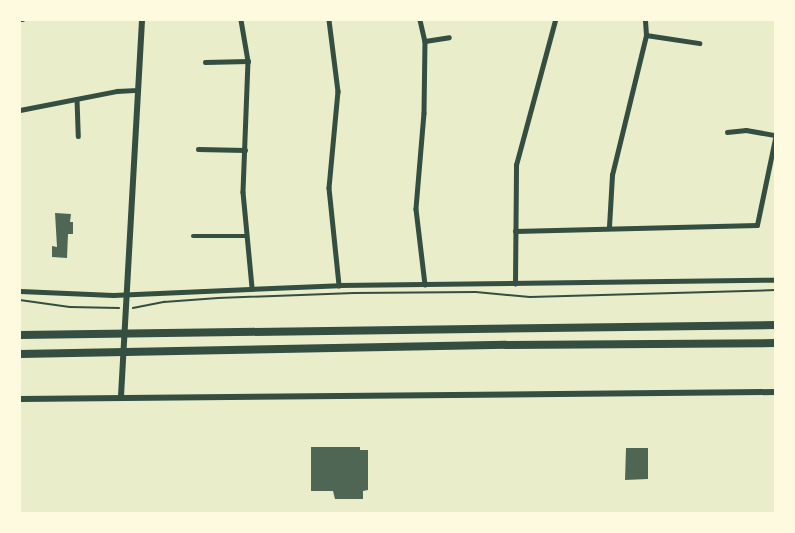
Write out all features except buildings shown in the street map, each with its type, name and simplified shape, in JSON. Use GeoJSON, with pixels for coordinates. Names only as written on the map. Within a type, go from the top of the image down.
{"type":"FeatureCollection","features":[{"type":"Feature","properties":{"kind":"highway"},"geometry":{"type":"LineString","coordinates":[[20,334],[776,325]]}},
{"type":"Feature","properties":{"kind":"highway"},"geometry":{"type":"LineString","coordinates":[[20,354],[506,345],[776,343]]}},
{"type":"Feature","properties":{"kind":"main road"},"geometry":{"type":"LineString","coordinates":[[121,396],[142,20]]}},
{"type":"Feature","properties":{"kind":"main road"},"geometry":{"type":"LineString","coordinates":[[20,399],[121,396],[776,392]]}},
{"type":"Feature","properties":{"kind":"street"},"geometry":{"type":"LineString","coordinates":[[241,20],[248,62],[243,192],[252,287]]}},
{"type":"Feature","properties":{"kind":"street"},"geometry":{"type":"LineString","coordinates":[[329,20],[338,91],[329,188],[339,285]]}},
{"type":"Feature","properties":{"kind":"street"},"geometry":{"type":"LineString","coordinates":[[420,20],[425,41],[423,113],[416,209],[425,284]]}},
{"type":"Feature","properties":{"kind":"street"},"geometry":{"type":"LineString","coordinates":[[516,284],[516,165],[555,20]]}},
{"type":"Feature","properties":{"kind":"street"},"geometry":{"type":"LineString","coordinates":[[609,227],[612,175],[646,35],[645,20]]}},
{"type":"Feature","properties":{"kind":"street"},"geometry":{"type":"LineString","coordinates":[[646,35],[699,43]]}},
{"type":"Feature","properties":{"kind":"street"},"geometry":{"type":"LineString","coordinates":[[425,41],[449,37]]}},
{"type":"Feature","properties":{"kind":"street"},"geometry":{"type":"LineString","coordinates":[[205,62],[248,62]]}},
{"type":"Feature","properties":{"kind":"street"},"geometry":{"type":"LineString","coordinates":[[20,110],[117,91],[138,90]]}},
{"type":"Feature","properties":{"kind":"street"},"geometry":{"type":"LineString","coordinates":[[77,99],[78,136]]}},
{"type":"Feature","properties":{"kind":"street"},"geometry":{"type":"LineString","coordinates":[[515,231],[757,225],[775,135],[746,130],[727,132]]}},
{"type":"Feature","properties":{"kind":"street"},"geometry":{"type":"LineString","coordinates":[[198,149],[245,150]]}},
{"type":"Feature","properties":{"kind":"street"},"geometry":{"type":"LineString","coordinates":[[193,236],[247,236]]}},
{"type":"Feature","properties":{"kind":"street"},"geometry":{"type":"LineString","coordinates":[[20,291],[128,294],[339,285],[776,280]]}},
{"type":"Feature","properties":{"kind":"path"},"geometry":{"type":"LineString","coordinates":[[20,300],[70,307],[126,309],[164,302],[354,293],[476,292],[530,297],[776,290]]}}]}
